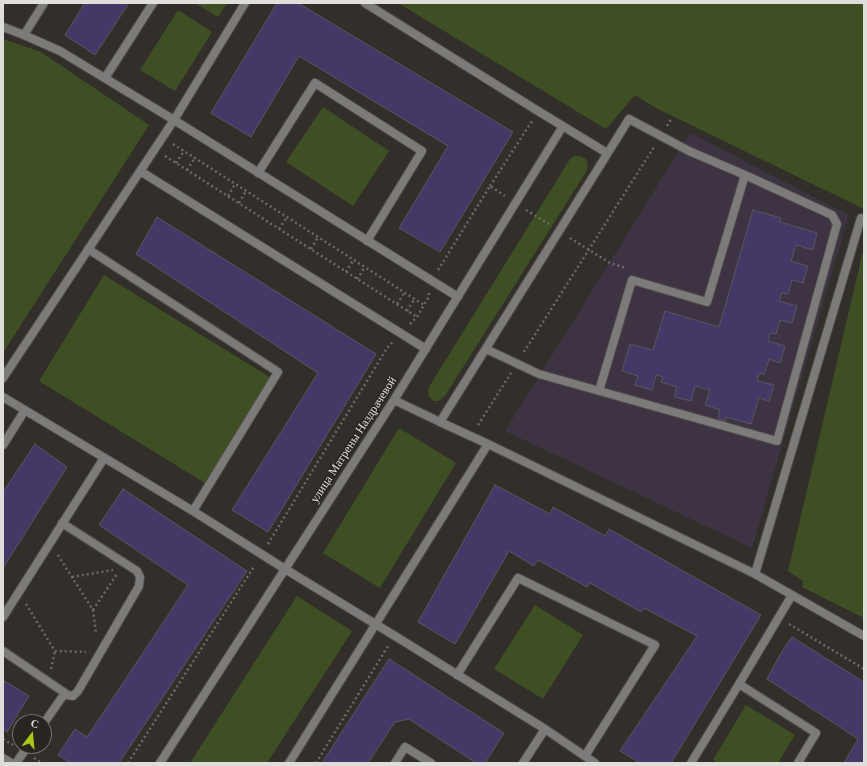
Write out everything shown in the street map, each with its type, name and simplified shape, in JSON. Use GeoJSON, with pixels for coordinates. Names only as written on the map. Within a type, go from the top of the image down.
{"type":"FeatureCollection","features":[{"type":"Feature","properties":{"kind":"lane"},"geometry":{"type":"LineString","coordinates":[[24,35],[44,3]]}},
{"type":"Feature","properties":{"kind":"lane"},"geometry":{"type":"LineString","coordinates":[[105,78],[153,3]]}},
{"type":"Feature","properties":{"kind":"lane"},"geometry":{"type":"LineString","coordinates":[[3,378],[174,120],[245,3]]}},
{"type":"Feature","properties":{"kind":"lane"},"geometry":{"type":"LineString","coordinates":[[365,3],[608,153]]}},
{"type":"Feature","properties":{"kind":"lane"},"geometry":{"type":"LineString","coordinates":[[3,27],[60,51],[174,120],[458,297]]}},
{"type":"Feature","properties":{"kind":"lane"},"geometry":{"type":"LineString","coordinates":[[258,173],[315,83],[322,87],[422,151],[367,241]]}},
{"type":"Feature","properties":{"kind":"lane"},"geometry":{"type":"LineString","coordinates":[[440,422],[630,119],[689,151],[832,215],[837,224],[777,441],[539,374],[486,349]]}},
{"type":"Feature","properties":{"kind":"lane","name":"улица Матрены Наздрачевой"},"geometry":{"type":"LineString","coordinates":[[160,763],[394,400],[562,126]]}},
{"type":"Feature","properties":{"kind":"lane"},"geometry":{"type":"LineString","coordinates":[[140,171],[426,349]]}},
{"type":"Feature","properties":{"kind":"lane"},"geometry":{"type":"LineString","coordinates":[[599,391],[632,280],[707,302],[745,175]]}},
{"type":"Feature","properties":{"kind":"lane"},"geometry":{"type":"LineString","coordinates":[[755,574],[861,218]]}},
{"type":"Feature","properties":{"kind":"lane"},"geometry":{"type":"LineString","coordinates":[[88,249],[278,372],[193,511]]}},
{"type":"Feature","properties":{"kind":"lane"},"geometry":{"type":"LineString","coordinates":[[3,396],[457,674],[545,729],[595,763]]}},
{"type":"Feature","properties":{"kind":"lane"},"geometry":{"type":"LineString","coordinates":[[394,400],[755,574],[864,636]]}},
{"type":"Feature","properties":{"kind":"lane"},"geometry":{"type":"LineString","coordinates":[[3,445],[25,410]]}},
{"type":"Feature","properties":{"kind":"lane"},"geometry":{"type":"LineString","coordinates":[[289,763],[488,444]]}},
{"type":"Feature","properties":{"kind":"lane"},"geometry":{"type":"LineString","coordinates":[[3,617],[104,458]]}},
{"type":"Feature","properties":{"kind":"lane"},"geometry":{"type":"LineString","coordinates":[[3,651],[67,695],[73,696],[78,692],[98,652],[139,586],[140,577],[137,571],[62,524]]}},
{"type":"Feature","properties":{"kind":"lane"},"geometry":{"type":"LineString","coordinates":[[457,674],[518,578],[655,645],[585,756]]}},
{"type":"Feature","properties":{"kind":"lane"},"geometry":{"type":"LineString","coordinates":[[691,763],[792,595]]}},
{"type":"Feature","properties":{"kind":"lane"},"geometry":{"type":"LineString","coordinates":[[739,684],[816,733],[798,763]]}},
{"type":"Feature","properties":{"kind":"lane"},"geometry":{"type":"LineString","coordinates":[[50,714],[65,693]]}},
{"type":"Feature","properties":{"kind":"lane"},"geometry":{"type":"LineString","coordinates":[[523,763],[545,729]]}},
{"type":"Feature","properties":{"kind":"lane"},"geometry":{"type":"LineString","coordinates":[[396,763],[405,747],[431,763]]}},
{"type":"Feature","properties":{"kind":"lane"},"geometry":{"type":"LineString","coordinates":[[16,763],[22,754]]}},
{"type":"Feature","properties":{"kind":"lane"},"geometry":{"type":"LineString","coordinates":[[3,758],[11,763]]}},
{"type":"Feature","properties":{"kind":"path"},"geometry":{"type":"LineString","coordinates":[[128,763],[262,555],[387,348],[417,317],[428,298],[431,281],[538,111]]}},
{"type":"Feature","properties":{"kind":"path"},"geometry":{"type":"LineString","coordinates":[[660,136],[671,119]]}},
{"type":"Feature","properties":{"kind":"path"},"geometry":{"type":"LineString","coordinates":[[162,137],[424,305]]}},
{"type":"Feature","properties":{"kind":"path"},"geometry":{"type":"LineString","coordinates":[[478,425],[654,146],[660,148]]}},
{"type":"Feature","properties":{"kind":"path"},"geometry":{"type":"LineString","coordinates":[[154,149],[417,317]]}},
{"type":"Feature","properties":{"kind":"path"},"geometry":{"type":"LineString","coordinates":[[176,163],[184,151]]}},
{"type":"Feature","properties":{"kind":"path"},"geometry":{"type":"LineString","coordinates":[[187,170],[195,158]]}},
{"type":"Feature","properties":{"kind":"path"},"geometry":{"type":"LineString","coordinates":[[228,196],[235,184]]}},
{"type":"Feature","properties":{"kind":"path"},"geometry":{"type":"LineString","coordinates":[[490,186],[610,263],[632,269]]}},
{"type":"Feature","properties":{"kind":"path"},"geometry":{"type":"LineString","coordinates":[[239,203],[246,191]]}},
{"type":"Feature","properties":{"kind":"path"},"geometry":{"type":"LineString","coordinates":[[279,229],[287,217]]}},
{"type":"Feature","properties":{"kind":"path"},"geometry":{"type":"LineString","coordinates":[[311,249],[318,237]]}},
{"type":"Feature","properties":{"kind":"path"},"geometry":{"type":"LineString","coordinates":[[346,272],[354,259]]}},
{"type":"Feature","properties":{"kind":"path"},"geometry":{"type":"LineString","coordinates":[[357,278],[365,267]]}},
{"type":"Feature","properties":{"kind":"path"},"geometry":{"type":"LineString","coordinates":[[397,304],[405,292]]}},
{"type":"Feature","properties":{"kind":"path"},"geometry":{"type":"LineString","coordinates":[[407,311],[415,298]]}},
{"type":"Feature","properties":{"kind":"path"},"geometry":{"type":"LineString","coordinates":[[19,592],[55,651],[98,652],[93,610],[50,542]]}},
{"type":"Feature","properties":{"kind":"path"},"geometry":{"type":"LineString","coordinates":[[72,577],[120,569],[93,610]]}},
{"type":"Feature","properties":{"kind":"path"},"geometry":{"type":"LineString","coordinates":[[779,617],[864,669]]}},
{"type":"Feature","properties":{"kind":"path"},"geometry":{"type":"LineString","coordinates":[[316,763],[395,636]]}},
{"type":"Feature","properties":{"kind":"shaded area"},"geometry":{"type":"Polygon","coordinates":[[[690,133],[849,215],[752,548],[505,431],[690,133]]]}},
{"type":"Feature","properties":{"kind":"green space"},"geometry":{"type":"Polygon","coordinates":[[[195,3],[227,3],[218,17],[195,3]]]}},
{"type":"Feature","properties":{"kind":"green space"},"geometry":{"type":"Polygon","coordinates":[[[398,3],[864,3],[864,209],[656,108],[635,95],[606,129],[398,3]]]}},
{"type":"Feature","properties":{"kind":"green space"},"geometry":{"type":"Polygon","coordinates":[[[178,10],[212,32],[175,91],[140,70],[178,10]]]}},
{"type":"Feature","properties":{"kind":"green space"},"geometry":{"type":"Polygon","coordinates":[[[3,39],[41,52],[149,125],[3,353],[3,39]]]}},
{"type":"Feature","properties":{"kind":"green space"},"geometry":{"type":"Polygon","coordinates":[[[323,107],[389,151],[353,206],[286,162],[323,107]]]}},
{"type":"Feature","properties":{"kind":"green space"},"geometry":{"type":"Polygon","coordinates":[[[575,156],[580,156],[586,159],[588,165],[586,172],[445,396],[439,401],[434,401],[429,397],[429,387],[570,159],[575,156]]]}},
{"type":"Feature","properties":{"kind":"green space"},"geometry":{"type":"Polygon","coordinates":[[[864,247],[864,618],[802,587],[803,581],[788,571],[864,247]]]}},
{"type":"Feature","properties":{"kind":"green space"},"geometry":{"type":"Polygon","coordinates":[[[104,275],[271,378],[205,483],[39,381],[104,275]]]}},
{"type":"Feature","properties":{"kind":"green space"},"geometry":{"type":"Polygon","coordinates":[[[399,428],[456,463],[380,588],[323,553],[399,428]]]}},
{"type":"Feature","properties":{"kind":"green space"},"geometry":{"type":"Polygon","coordinates":[[[297,596],[352,631],[267,763],[190,763],[297,596]]]}},
{"type":"Feature","properties":{"kind":"green space"},"geometry":{"type":"Polygon","coordinates":[[[535,605],[583,635],[543,699],[494,669],[535,605]]]}},
{"type":"Feature","properties":{"kind":"green space"},"geometry":{"type":"Polygon","coordinates":[[[746,705],[795,735],[778,763],[718,763],[713,760],[746,705]]]}},
{"type":"Feature","properties":{"kind":"building"},"geometry":{"type":"Polygon","coordinates":[[[85,3],[129,3],[95,55],[65,35],[85,3]]]}},
{"type":"Feature","properties":{"kind":"building"},"geometry":{"type":"Polygon","coordinates":[[[277,3],[298,3],[513,132],[440,252],[399,228],[448,146],[299,56],[251,137],[211,113],[277,3]]]}},
{"type":"Feature","properties":{"kind":"building"},"geometry":{"type":"Polygon","coordinates":[[[753,210],[781,218],[780,222],[817,233],[813,250],[796,245],[791,261],[808,266],[803,283],[792,280],[788,294],[782,293],[779,301],[797,306],[792,323],[780,320],[776,334],[770,333],[768,341],[785,346],[780,363],[769,359],[764,375],[759,373],[757,381],[774,385],[769,401],[759,398],[751,424],[726,417],[725,421],[718,419],[720,410],[705,405],[710,390],[695,386],[691,401],[674,397],[677,387],[661,382],[663,377],[656,375],[652,390],[635,385],[638,376],[622,371],[630,344],[653,350],[665,311],[719,327],[753,210]]]}},
{"type":"Feature","properties":{"kind":"building"},"geometry":{"type":"Polygon","coordinates":[[[157,217],[376,354],[268,532],[232,510],[318,373],[136,254],[157,217]]]}},
{"type":"Feature","properties":{"kind":"building"},"geometry":{"type":"Polygon","coordinates":[[[35,444],[67,467],[3,568],[3,492],[35,444]]]}},
{"type":"Feature","properties":{"kind":"building"},"geometry":{"type":"Polygon","coordinates":[[[495,485],[550,514],[553,507],[605,536],[609,529],[761,615],[671,763],[640,763],[620,751],[697,636],[644,608],[641,612],[590,583],[587,587],[538,560],[534,566],[509,551],[455,644],[418,622],[495,485]]]}},
{"type":"Feature","properties":{"kind":"building"},"geometry":{"type":"Polygon","coordinates":[[[123,489],[247,571],[119,763],[70,763],[58,755],[75,729],[87,737],[188,585],[99,525],[123,489]]]}},
{"type":"Feature","properties":{"kind":"building"},"geometry":{"type":"Polygon","coordinates":[[[792,637],[864,682],[864,763],[844,763],[858,739],[767,679],[781,653],[792,637]]]}},
{"type":"Feature","properties":{"kind":"building"},"geometry":{"type":"Polygon","coordinates":[[[389,659],[504,733],[485,763],[476,763],[409,719],[395,722],[368,763],[322,763],[389,659]]]}},
{"type":"Feature","properties":{"kind":"building"},"geometry":{"type":"Polygon","coordinates":[[[3,680],[29,696],[18,714],[12,714],[12,724],[7,732],[3,729],[3,680]]]}}]}
